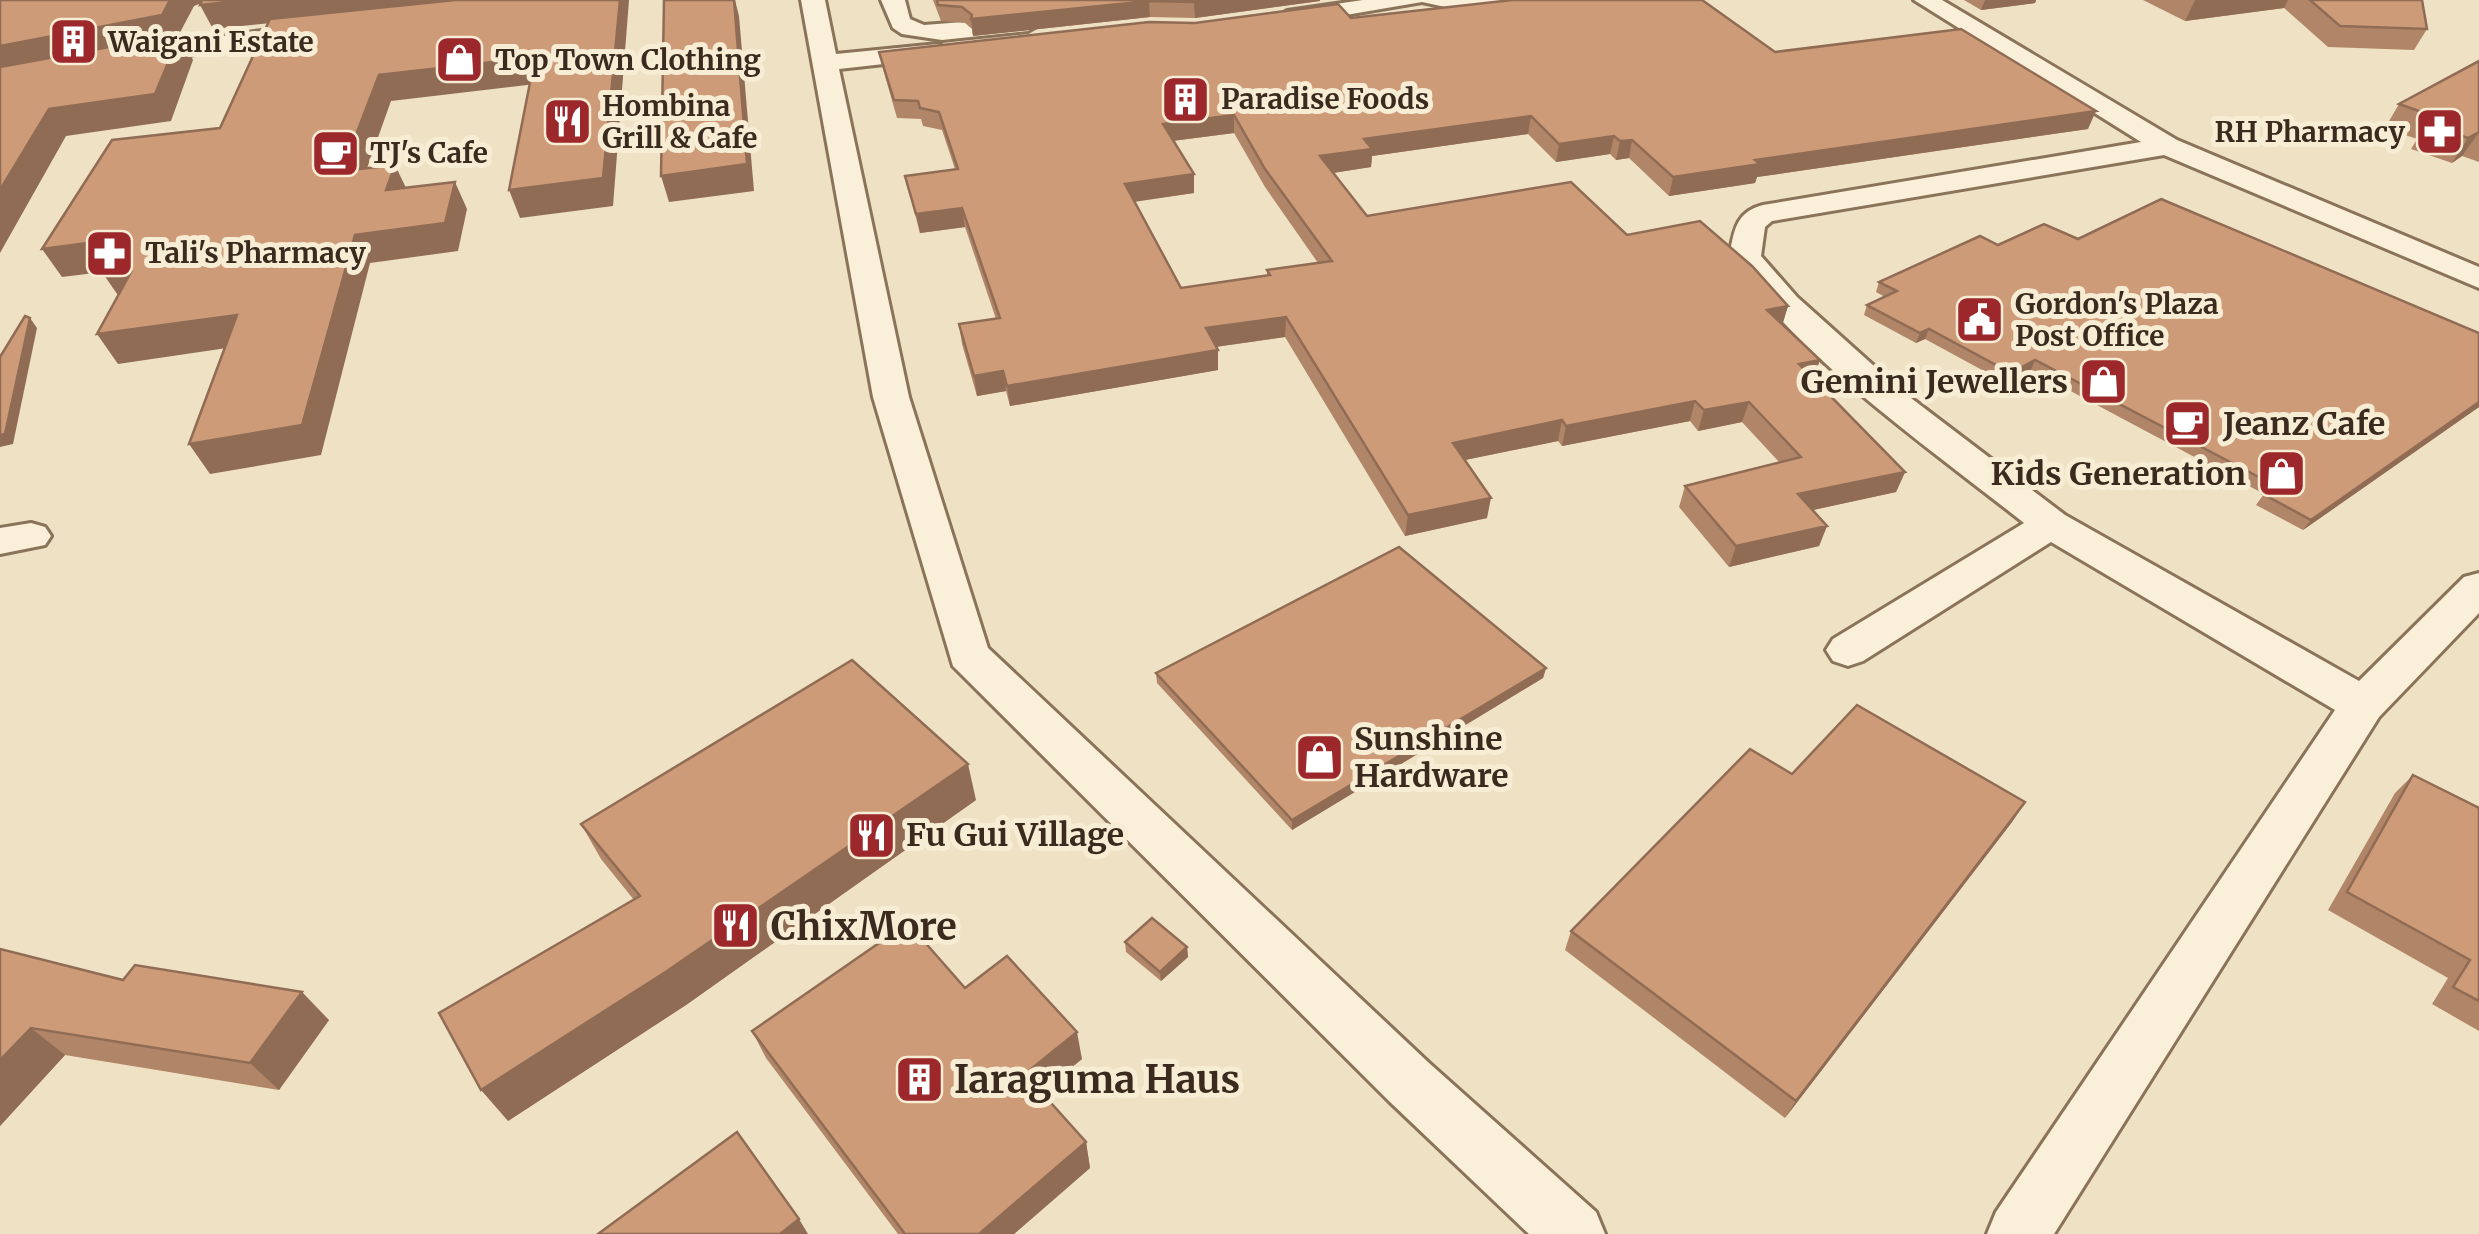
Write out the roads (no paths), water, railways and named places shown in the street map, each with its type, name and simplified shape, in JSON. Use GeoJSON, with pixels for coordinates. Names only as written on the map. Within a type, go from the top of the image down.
{"type":"FeatureCollection","features":[{"type":"Feature","properties":{"kind":"street"},"geometry":{"type":"LineString","coordinates":[[812,0],[890,397],[968,655],[1408,1082],[1574,1234]]}},
{"type":"Feature","properties":{"kind":"street"},"geometry":{"type":"LineString","coordinates":[[824,63],[1049,30],[913,32],[900,23],[893,0]]}},
{"type":"Feature","properties":{"kind":"street"},"geometry":{"type":"LineString","coordinates":[[1269,20],[1410,0]]}},
{"type":"Feature","properties":{"kind":"street"},"geometry":{"type":"LineString","coordinates":[[1432,0],[1478,6],[1530,0]]}},
{"type":"Feature","properties":{"kind":"street"},"geometry":{"type":"LineString","coordinates":[[1926,0],[2167,146],[2479,278]]}},
{"type":"Feature","properties":{"kind":"street"},"geometry":{"type":"LineString","coordinates":[[204,12],[178,52],[237,38],[345,27]]}},
{"type":"Feature","properties":{"kind":"street"},"geometry":{"type":"LineString","coordinates":[[2167,146],[1763,214],[1750,224],[1745,257],[1786,304],[1890,400],[2051,524],[2363,705]]}},
{"type":"Feature","properties":{"kind":"street"},"geometry":{"type":"LineString","coordinates":[[1848,650],[2051,524]]}},
{"type":"Feature","properties":{"kind":"street"},"geometry":{"type":"LineString","coordinates":[[2018,1234],[2363,705],[2479,587]]}},
{"type":"Feature","properties":{"kind":"place","name":"Waigani Estate"},"geometry":{"type":"Point","coordinates":[73,42]}},
{"type":"Feature","properties":{"kind":"place","name":"Top Town Clothing"},"geometry":{"type":"Point","coordinates":[460,60]}},
{"type":"Feature","properties":{"kind":"place","name":"Paradise Foods"},"geometry":{"type":"Point","coordinates":[1186,99]}},
{"type":"Feature","properties":{"kind":"place","name":"Hombina Grill & Cafe"},"geometry":{"type":"Point","coordinates":[567,122]}},
{"type":"Feature","properties":{"kind":"place","name":"RH Pharmacy"},"geometry":{"type":"Point","coordinates":[2440,132]}},
{"type":"Feature","properties":{"kind":"place","name":"TJ's Cafe"},"geometry":{"type":"Point","coordinates":[335,153]}},
{"type":"Feature","properties":{"kind":"place","name":"Tali's Pharmacy"},"geometry":{"type":"Point","coordinates":[110,253]}},
{"type":"Feature","properties":{"kind":"place","name":"Gordon's Plaza Post Office"},"geometry":{"type":"Point","coordinates":[1980,320]}},
{"type":"Feature","properties":{"kind":"place","name":"Gemini Jewellers"},"geometry":{"type":"Point","coordinates":[2103,382]}},
{"type":"Feature","properties":{"kind":"place","name":"Jeanz Cafe"},"geometry":{"type":"Point","coordinates":[2188,424]}},
{"type":"Feature","properties":{"kind":"place","name":"Kids Generation"},"geometry":{"type":"Point","coordinates":[2281,474]}},
{"type":"Feature","properties":{"kind":"place","name":"Sunshine Hardware"},"geometry":{"type":"Point","coordinates":[1319,757]}},
{"type":"Feature","properties":{"kind":"place","name":"Fu Gui Village"},"geometry":{"type":"Point","coordinates":[871,835]}},
{"type":"Feature","properties":{"kind":"place","name":"ChixMore"},"geometry":{"type":"Point","coordinates":[736,926]}},
{"type":"Feature","properties":{"kind":"place","name":"Iaraguma Haus"},"geometry":{"type":"Point","coordinates":[919,1079]}}]}
